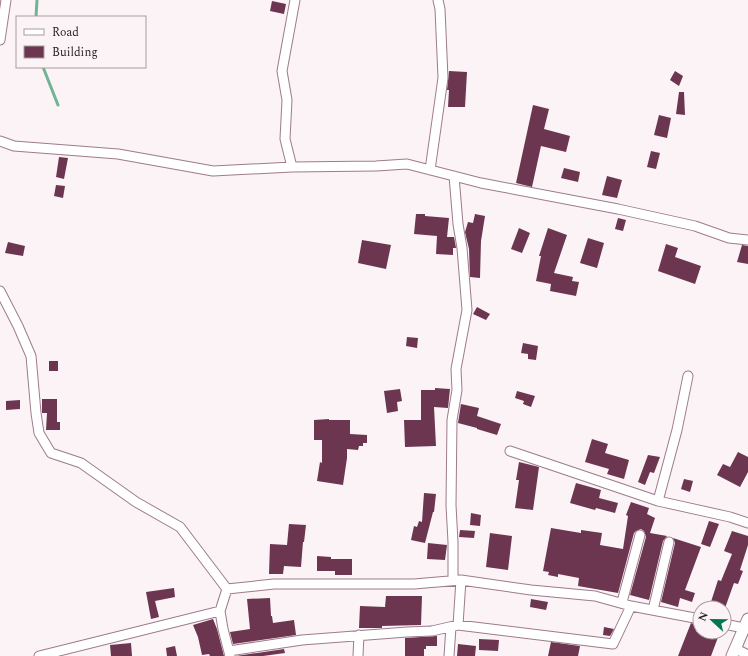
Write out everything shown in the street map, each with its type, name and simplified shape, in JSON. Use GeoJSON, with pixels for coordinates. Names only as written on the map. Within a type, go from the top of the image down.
{"type":"FeatureCollection","features":[{"type":"Feature","properties":{"kind":"street"},"geometry":{"type":"LineString","coordinates":[[0,40],[6,0]]}},
{"type":"Feature","properties":{"kind":"street"},"geometry":{"type":"LineString","coordinates":[[292,168],[285,139],[287,100],[282,71],[295,0]]}},
{"type":"Feature","properties":{"kind":"street"},"geometry":{"type":"LineString","coordinates":[[430,170],[443,78],[440,9],[438,0]]}},
{"type":"Feature","properties":{"kind":"street"},"geometry":{"type":"LineString","coordinates":[[0,141],[14,146],[118,154],[213,171],[407,164],[481,183],[618,209],[695,226],[729,238],[748,240]]}},
{"type":"Feature","properties":{"kind":"street"},"geometry":{"type":"LineString","coordinates":[[449,656],[454,626],[457,580],[451,505],[452,420],[457,390],[456,369],[467,310],[454,176]]}},
{"type":"Feature","properties":{"kind":"street"},"geometry":{"type":"LineString","coordinates":[[0,291],[31,356],[39,433],[51,453],[81,463],[136,502],[180,527],[227,589]]}},
{"type":"Feature","properties":{"kind":"street"},"geometry":{"type":"LineString","coordinates":[[658,501],[677,430],[688,376]]}},
{"type":"Feature","properties":{"kind":"street"},"geometry":{"type":"LineString","coordinates":[[510,451],[658,501],[730,517],[748,523]]}},
{"type":"Feature","properties":{"kind":"street"},"geometry":{"type":"LineString","coordinates":[[227,589],[220,611],[229,654],[302,640],[432,631],[454,626],[613,644],[626,604],[640,535]]}},
{"type":"Feature","properties":{"kind":"street"},"geometry":{"type":"LineString","coordinates":[[653,610],[669,542]]}},
{"type":"Feature","properties":{"kind":"street"},"geometry":{"type":"LineString","coordinates":[[227,589],[274,584],[414,584],[457,580],[531,590],[595,596],[692,617]]}},
{"type":"Feature","properties":{"kind":"street"},"geometry":{"type":"LineString","coordinates":[[39,656],[220,611]]}},
{"type":"Feature","properties":{"kind":"street"},"geometry":{"type":"LineString","coordinates":[[732,624],[746,624],[734,653],[748,655]]}},
{"type":"Feature","properties":{"kind":"street"},"geometry":{"type":"LineString","coordinates":[[358,656],[359,635]]}},
{"type":"Feature","properties":{"kind":"building"},"geometry":{"type":"Polygon","coordinates":[[[272,1],[286,4],[284,14],[270,11],[272,1]]]}},
{"type":"Feature","properties":{"kind":"building"},"geometry":{"type":"Polygon","coordinates":[[[449,71],[467,72],[465,107],[448,107],[449,90],[447,90],[449,71]]]}},
{"type":"Feature","properties":{"kind":"building"},"geometry":{"type":"Polygon","coordinates":[[[675,71],[683,76],[679,86],[670,80],[675,71]]]}},
{"type":"Feature","properties":{"kind":"building"},"geometry":{"type":"Polygon","coordinates":[[[679,92],[684,92],[685,115],[676,114],[679,92]]]}},
{"type":"Feature","properties":{"kind":"building"},"geometry":{"type":"Polygon","coordinates":[[[533,105],[549,109],[544,129],[570,136],[566,152],[541,146],[532,187],[516,183],[533,105]]]}},
{"type":"Feature","properties":{"kind":"building"},"geometry":{"type":"Polygon","coordinates":[[[659,115],[671,118],[667,138],[654,135],[659,115]]]}},
{"type":"Feature","properties":{"kind":"building"},"geometry":{"type":"Polygon","coordinates":[[[651,151],[660,153],[656,169],[647,167],[651,151]]]}},
{"type":"Feature","properties":{"kind":"building"},"geometry":{"type":"Polygon","coordinates":[[[59,157],[68,158],[64,179],[56,177],[59,157]]]}},
{"type":"Feature","properties":{"kind":"building"},"geometry":{"type":"Polygon","coordinates":[[[564,168],[580,172],[578,182],[561,178],[564,168]]]}},
{"type":"Feature","properties":{"kind":"building"},"geometry":{"type":"Polygon","coordinates":[[[607,176],[622,180],[617,198],[602,195],[607,176]]]}},
{"type":"Feature","properties":{"kind":"building"},"geometry":{"type":"Polygon","coordinates":[[[56,185],[65,186],[63,198],[54,196],[56,185]]]}},
{"type":"Feature","properties":{"kind":"building"},"geometry":{"type":"Polygon","coordinates":[[[416,214],[449,218],[447,237],[454,237],[456,248],[453,248],[453,255],[436,254],[437,236],[414,234],[416,214]]]}},
{"type":"Feature","properties":{"kind":"building"},"geometry":{"type":"Polygon","coordinates":[[[475,214],[485,216],[481,241],[480,278],[470,277],[469,249],[465,232],[468,222],[473,223],[475,214]]]}},
{"type":"Feature","properties":{"kind":"building"},"geometry":{"type":"Polygon","coordinates":[[[618,218],[626,220],[623,231],[615,229],[618,218]]]}},
{"type":"Feature","properties":{"kind":"building"},"geometry":{"type":"Polygon","coordinates":[[[519,228],[530,233],[522,253],[511,249],[519,228]]]}},
{"type":"Feature","properties":{"kind":"building"},"geometry":{"type":"Polygon","coordinates":[[[548,228],[567,235],[554,273],[573,277],[572,281],[579,282],[576,296],[550,291],[551,284],[536,281],[541,256],[539,256],[548,228]]]}},
{"type":"Feature","properties":{"kind":"building"},"geometry":{"type":"Polygon","coordinates":[[[588,238],[604,243],[597,268],[580,263],[588,238]]]}},
{"type":"Feature","properties":{"kind":"building"},"geometry":{"type":"Polygon","coordinates":[[[362,240],[391,245],[386,269],[358,263],[362,240]]]}},
{"type":"Feature","properties":{"kind":"building"},"geometry":{"type":"Polygon","coordinates":[[[8,242],[25,246],[23,256],[5,253],[8,242]]]}},
{"type":"Feature","properties":{"kind":"building"},"geometry":{"type":"Polygon","coordinates":[[[666,244],[678,248],[675,257],[701,266],[695,284],[658,271],[666,244]]]}},
{"type":"Feature","properties":{"kind":"building"},"geometry":{"type":"Polygon","coordinates":[[[742,245],[748,246],[748,264],[737,262],[742,245]]]}},
{"type":"Feature","properties":{"kind":"building"},"geometry":{"type":"Polygon","coordinates":[[[477,307],[490,314],[486,320],[473,314],[477,307]]]}},
{"type":"Feature","properties":{"kind":"building"},"geometry":{"type":"Polygon","coordinates":[[[407,337],[418,338],[417,348],[406,346],[407,337]]]}},
{"type":"Feature","properties":{"kind":"building"},"geometry":{"type":"Polygon","coordinates":[[[523,343],[538,346],[536,360],[528,359],[528,354],[521,353],[523,343]]]}},
{"type":"Feature","properties":{"kind":"building"},"geometry":{"type":"Polygon","coordinates":[[[49,361],[58,361],[58,371],[49,371],[49,361]]]}},
{"type":"Feature","properties":{"kind":"building"},"geometry":{"type":"Polygon","coordinates":[[[435,388],[450,389],[448,408],[434,407],[436,446],[405,447],[404,420],[421,420],[421,390],[435,390],[435,388]]]}},
{"type":"Feature","properties":{"kind":"building"},"geometry":{"type":"Polygon","coordinates":[[[400,389],[402,401],[397,402],[398,411],[387,413],[384,391],[400,389]]]}},
{"type":"Feature","properties":{"kind":"building"},"geometry":{"type":"Polygon","coordinates":[[[517,391],[535,396],[531,407],[523,404],[524,401],[515,398],[517,391]]]}},
{"type":"Feature","properties":{"kind":"building"},"geometry":{"type":"Polygon","coordinates":[[[42,399],[57,399],[57,422],[60,422],[60,430],[46,430],[47,413],[42,413],[42,399]]]}},
{"type":"Feature","properties":{"kind":"building"},"geometry":{"type":"Polygon","coordinates":[[[20,400],[20,409],[6,410],[6,401],[20,400]]]}},
{"type":"Feature","properties":{"kind":"building"},"geometry":{"type":"Polygon","coordinates":[[[461,404],[479,408],[477,416],[501,424],[497,435],[458,423],[461,404]]]}},
{"type":"Feature","properties":{"kind":"building"},"geometry":{"type":"Polygon","coordinates":[[[314,420],[350,420],[350,434],[367,435],[367,443],[363,443],[363,446],[359,446],[358,450],[347,449],[343,485],[317,481],[320,462],[322,463],[322,440],[314,440],[314,420]]]}},
{"type":"Feature","properties":{"kind":"building"},"geometry":{"type":"Polygon","coordinates":[[[592,439],[608,444],[605,453],[629,460],[624,479],[607,474],[609,469],[585,462],[592,439]]]}},
{"type":"Feature","properties":{"kind":"building"},"geometry":{"type":"Polygon","coordinates":[[[738,452],[748,457],[748,472],[740,487],[717,475],[723,464],[730,467],[738,452]]]}},
{"type":"Feature","properties":{"kind":"building"},"geometry":{"type":"Polygon","coordinates":[[[648,455],[660,457],[654,473],[650,472],[645,485],[638,482],[648,455]]]}},
{"type":"Feature","properties":{"kind":"building"},"geometry":{"type":"Polygon","coordinates":[[[519,462],[539,467],[533,510],[515,508],[519,480],[516,480],[519,462]]]}},
{"type":"Feature","properties":{"kind":"building"},"geometry":{"type":"Polygon","coordinates":[[[684,479],[693,481],[690,492],[681,489],[684,479]]]}},
{"type":"Feature","properties":{"kind":"building"},"geometry":{"type":"Polygon","coordinates":[[[576,483],[601,490],[599,498],[618,503],[615,513],[596,508],[595,510],[570,503],[576,483]]]}},
{"type":"Feature","properties":{"kind":"building"},"geometry":{"type":"Polygon","coordinates":[[[424,493],[436,494],[434,512],[425,543],[411,540],[414,526],[417,527],[419,521],[422,522],[424,493]]]}},
{"type":"Feature","properties":{"kind":"building"},"geometry":{"type":"Polygon","coordinates":[[[631,502],[649,508],[647,514],[655,518],[650,533],[667,536],[663,541],[649,600],[630,595],[646,537],[644,531],[641,529],[634,533],[618,593],[578,586],[579,578],[558,574],[558,577],[548,575],[549,572],[543,571],[551,528],[581,533],[581,530],[602,533],[600,545],[623,549],[628,516],[626,515],[631,502]]]}},
{"type":"Feature","properties":{"kind":"building"},"geometry":{"type":"Polygon","coordinates":[[[471,513],[481,515],[480,526],[470,525],[471,513]]]}},
{"type":"Feature","properties":{"kind":"building"},"geometry":{"type":"Polygon","coordinates":[[[709,521],[719,524],[710,547],[701,544],[709,521]]]}},
{"type":"Feature","properties":{"kind":"building"},"geometry":{"type":"Polygon","coordinates":[[[289,524],[306,525],[301,567],[284,566],[283,574],[269,574],[270,544],[287,545],[289,524]]]}},
{"type":"Feature","properties":{"kind":"building"},"geometry":{"type":"Polygon","coordinates":[[[460,530],[475,531],[474,538],[459,537],[460,530]]]}},
{"type":"Feature","properties":{"kind":"building"},"geometry":{"type":"Polygon","coordinates":[[[732,531],[748,536],[748,545],[740,570],[743,571],[738,584],[734,583],[728,600],[712,600],[718,580],[721,581],[732,554],[724,551],[732,531]]]}},
{"type":"Feature","properties":{"kind":"building"},"geometry":{"type":"Polygon","coordinates":[[[490,533],[512,536],[508,570],[486,567],[490,533]]]}},
{"type":"Feature","properties":{"kind":"building"},"geometry":{"type":"Polygon","coordinates":[[[673,538],[701,547],[685,590],[695,593],[692,602],[680,598],[678,607],[661,602],[675,543],[673,538]]]}},
{"type":"Feature","properties":{"kind":"building"},"geometry":{"type":"Polygon","coordinates":[[[428,543],[447,545],[445,560],[427,559],[428,543]]]}},
{"type":"Feature","properties":{"kind":"building"},"geometry":{"type":"Polygon","coordinates":[[[317,556],[331,557],[331,559],[352,559],[352,575],[335,575],[335,571],[317,571],[317,556]]]}},
{"type":"Feature","properties":{"kind":"building"},"geometry":{"type":"Polygon","coordinates":[[[174,588],[175,597],[155,601],[159,617],[151,619],[146,592],[174,588]]]}},
{"type":"Feature","properties":{"kind":"building"},"geometry":{"type":"Polygon","coordinates":[[[386,596],[422,596],[421,625],[359,628],[360,606],[385,607],[386,596]]]}},
{"type":"Feature","properties":{"kind":"building"},"geometry":{"type":"Polygon","coordinates":[[[270,598],[273,623],[294,620],[296,635],[233,644],[230,632],[250,629],[247,599],[270,598]]]}},
{"type":"Feature","properties":{"kind":"building"},"geometry":{"type":"Polygon","coordinates":[[[531,599],[548,602],[546,610],[530,607],[531,599]]]}},
{"type":"Feature","properties":{"kind":"building"},"geometry":{"type":"Polygon","coordinates":[[[213,619],[224,656],[210,656],[209,654],[202,655],[198,637],[193,625],[213,619]]]}},
{"type":"Feature","properties":{"kind":"building"},"geometry":{"type":"Polygon","coordinates":[[[691,623],[692,640],[717,640],[711,656],[678,656],[691,623]]]}},
{"type":"Feature","properties":{"kind":"building"},"geometry":{"type":"Polygon","coordinates":[[[604,627],[614,629],[610,636],[603,635],[604,627]]]}},
{"type":"Feature","properties":{"kind":"building"},"geometry":{"type":"Polygon","coordinates":[[[437,636],[437,646],[426,646],[426,649],[424,649],[424,656],[405,656],[405,638],[437,636]]]}},
{"type":"Feature","properties":{"kind":"building"},"geometry":{"type":"Polygon","coordinates":[[[479,639],[499,640],[498,651],[479,650],[479,639]]]}},
{"type":"Feature","properties":{"kind":"building"},"geometry":{"type":"Polygon","coordinates":[[[551,642],[580,646],[578,656],[548,656],[551,642]]]}},
{"type":"Feature","properties":{"kind":"building"},"geometry":{"type":"Polygon","coordinates":[[[131,643],[132,656],[111,656],[110,645],[131,643]]]}},
{"type":"Feature","properties":{"kind":"building"},"geometry":{"type":"Polygon","coordinates":[[[458,644],[476,646],[475,656],[457,656],[458,644]]]}},
{"type":"Feature","properties":{"kind":"building"},"geometry":{"type":"Polygon","coordinates":[[[175,646],[177,656],[167,656],[166,648],[175,646]]]}},
{"type":"Feature","properties":{"kind":"building"},"geometry":{"type":"Polygon","coordinates":[[[284,649],[285,653],[263,656],[236,656],[284,649]]]}},
{"type":"Feature","properties":{"kind":"waterway"},"geometry":{"type":"LineString","coordinates":[[36,16],[37,0]]}},
{"type":"Feature","properties":{"kind":"waterway"},"geometry":{"type":"LineString","coordinates":[[43,68],[58,105]]}}]}
